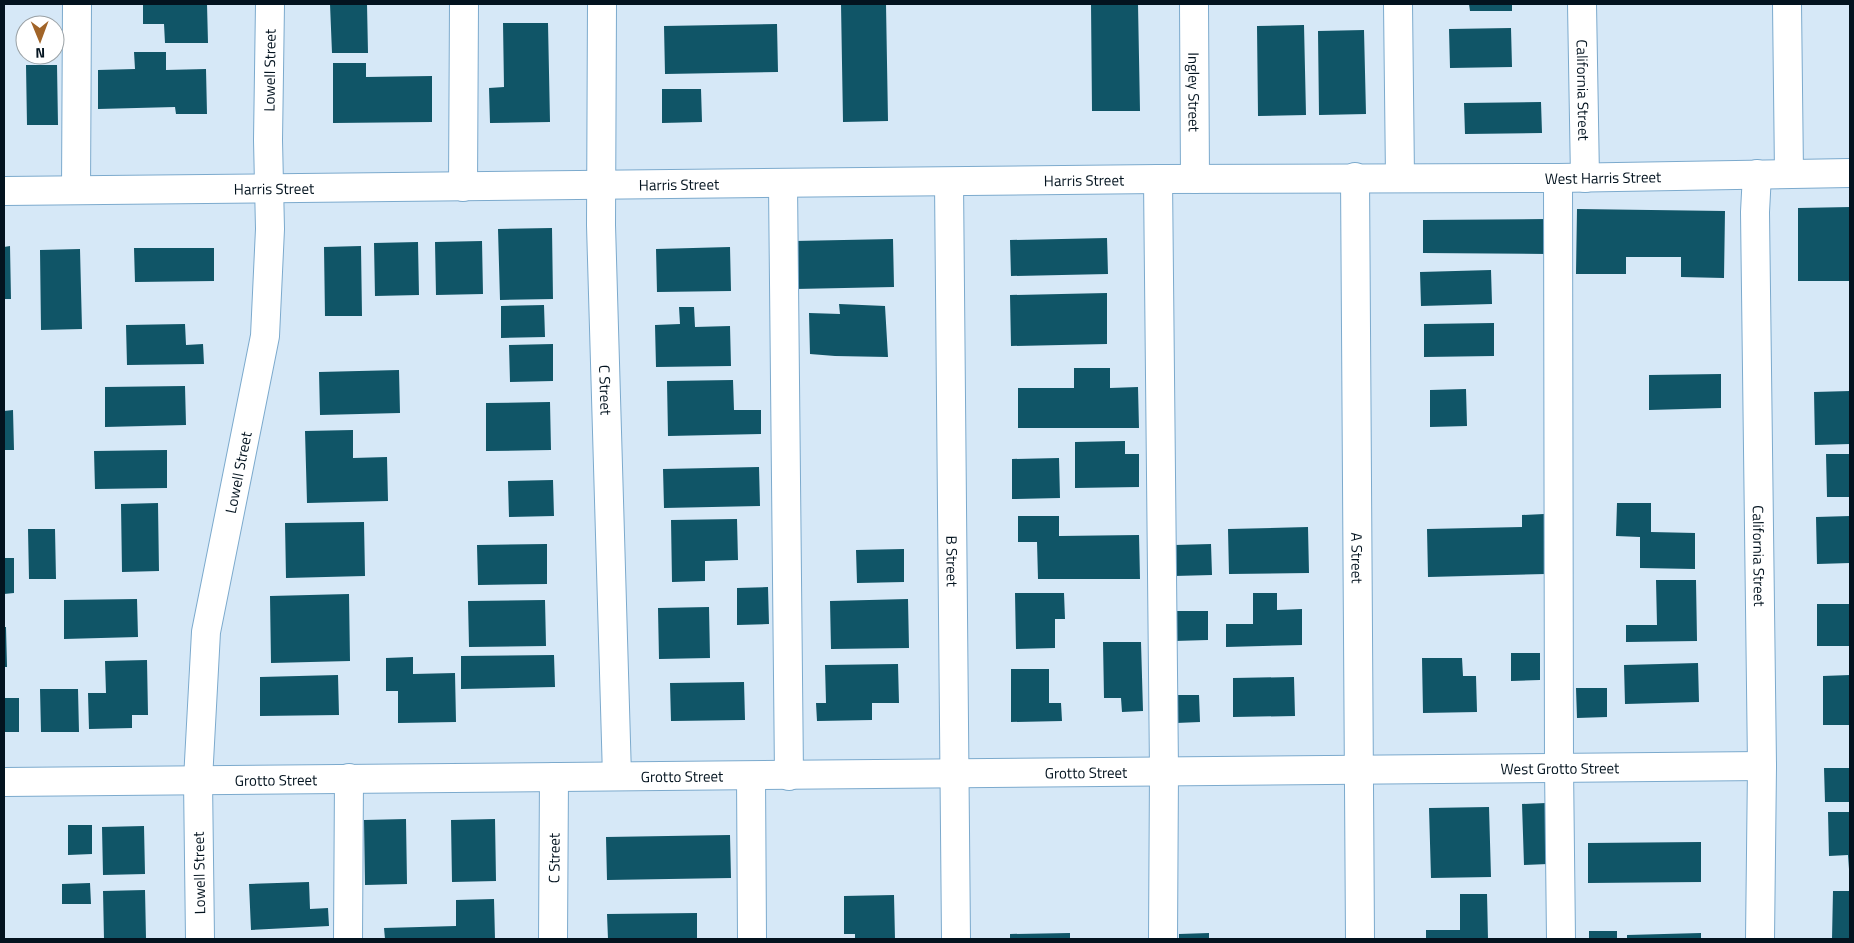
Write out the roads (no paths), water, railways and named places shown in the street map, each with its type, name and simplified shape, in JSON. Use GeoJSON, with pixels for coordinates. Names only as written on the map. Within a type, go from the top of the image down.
{"type":"FeatureCollection","features":[{"type":"Feature","properties":{"kind":"street"},"geometry":{"type":"LineString","coordinates":[[76,190],[77,4]]}},
{"type":"Feature","properties":{"kind":"street","name":"Lowell Street"},"geometry":{"type":"LineString","coordinates":[[200,939],[198,780],[206,632],[265,336],[270,229],[268,140],[270,4]]}},
{"type":"Feature","properties":{"kind":"street"},"geometry":{"type":"LineString","coordinates":[[463,187],[464,4]]}},
{"type":"Feature","properties":{"kind":"street","name":"C Street"},"geometry":{"type":"LineString","coordinates":[[602,4],[601,184],[617,776]]}},
{"type":"Feature","properties":{"kind":"street","name":"Ingley Street"},"geometry":{"type":"LineString","coordinates":[[1194,4],[1195,179]]}},
{"type":"Feature","properties":{"kind":"street"},"geometry":{"type":"LineString","coordinates":[[1398,4],[1400,178]]}},
{"type":"Feature","properties":{"kind":"street","name":"California Street"},"geometry":{"type":"LineString","coordinates":[[1582,4],[1585,178]]}},
{"type":"Feature","properties":{"kind":"street"},"geometry":{"type":"LineString","coordinates":[[1787,4],[1789,174]]}},
{"type":"Feature","properties":{"kind":"street","name":"West Harris Street"},"geometry":{"type":"LineString","coordinates":[[1355,178],[1585,178],[1850,173]]}},
{"type":"Feature","properties":{"kind":"street","name":"California Street"},"geometry":{"type":"LineString","coordinates":[[1757,174],[1755,212],[1762,766],[1760,939]]}},
{"type":"Feature","properties":{"kind":"street","name":"Harris Street"},"geometry":{"type":"LineString","coordinates":[[4,191],[1355,178]]}},
{"type":"Feature","properties":{"kind":"street","name":"A Street"},"geometry":{"type":"LineString","coordinates":[[1355,178],[1360,939]]}},
{"type":"Feature","properties":{"kind":"street"},"geometry":{"type":"LineString","coordinates":[[1558,178],[1561,939]]}},
{"type":"Feature","properties":{"kind":"street"},"geometry":{"type":"LineString","coordinates":[[1158,179],[1164,771],[1163,939]]}},
{"type":"Feature","properties":{"kind":"street","name":"B Street"},"geometry":{"type":"LineString","coordinates":[[949,182],[956,939]]}},
{"type":"Feature","properties":{"kind":"street"},"geometry":{"type":"LineString","coordinates":[[783,184],[789,776]]}},
{"type":"Feature","properties":{"kind":"street","name":"West Grotto Street"},"geometry":{"type":"LineString","coordinates":[[1359,769],[1762,766]]}},
{"type":"Feature","properties":{"kind":"street","name":"Grotto Street"},"geometry":{"type":"LineString","coordinates":[[4,782],[789,776],[1359,769]]}},
{"type":"Feature","properties":{"kind":"street"},"geometry":{"type":"LineString","coordinates":[[751,776],[752,939]]}},
{"type":"Feature","properties":{"kind":"street","name":"C Street"},"geometry":{"type":"LineString","coordinates":[[553,939],[554,777]]}},
{"type":"Feature","properties":{"kind":"street"},"geometry":{"type":"LineString","coordinates":[[348,939],[349,778]]}}]}
